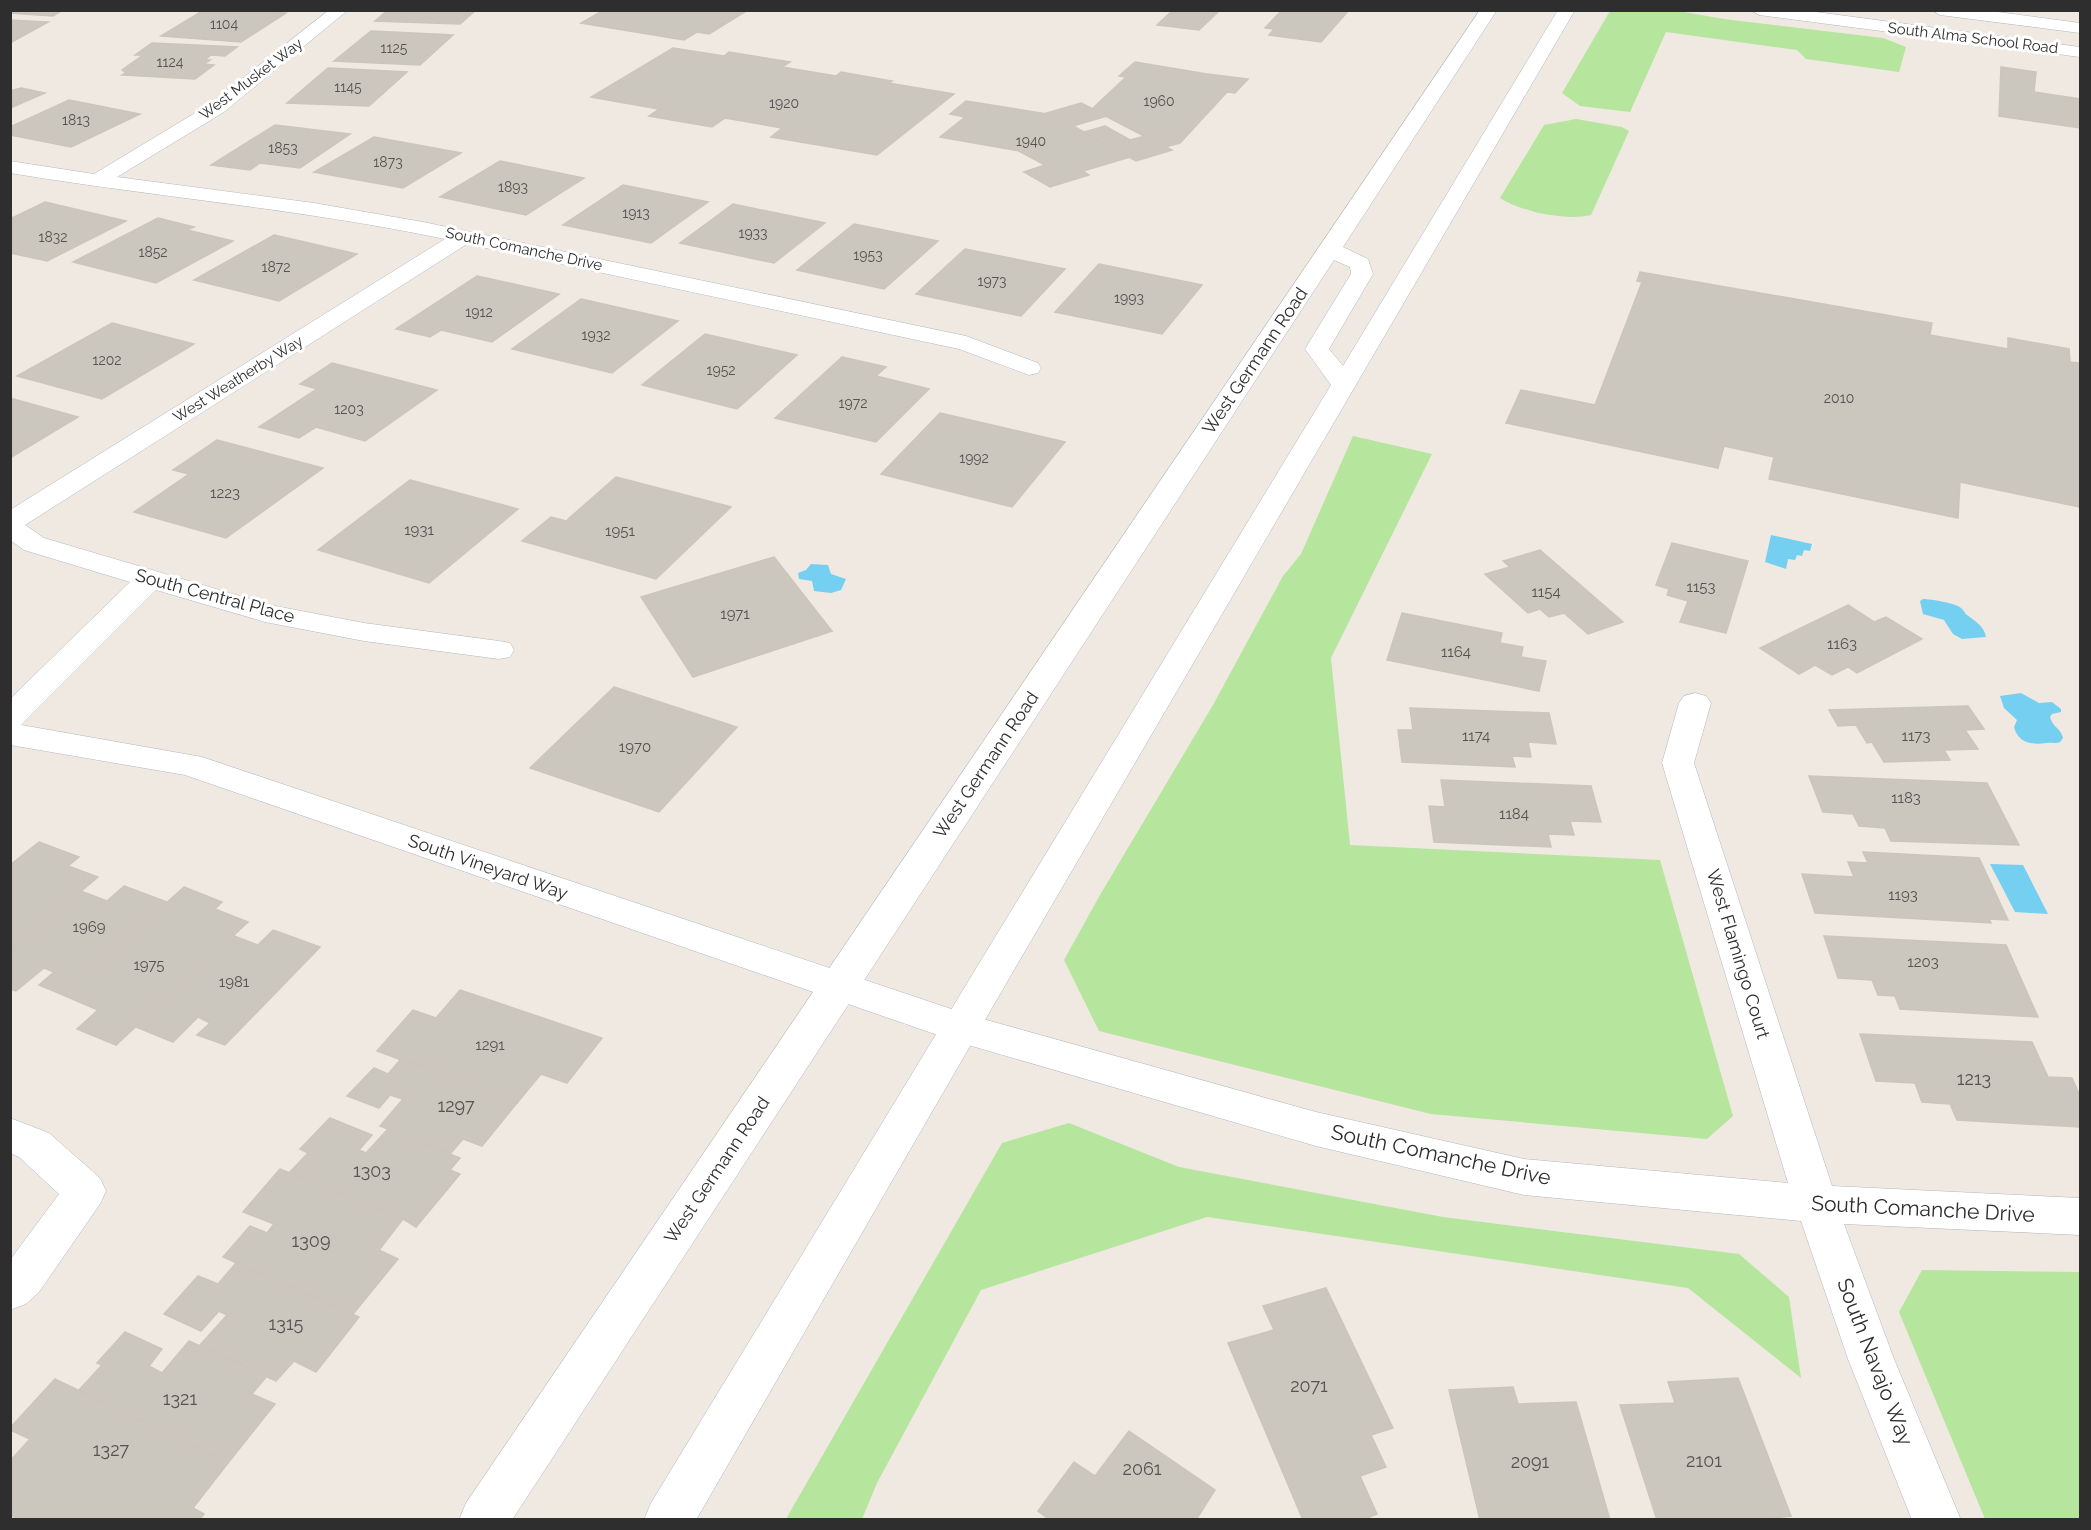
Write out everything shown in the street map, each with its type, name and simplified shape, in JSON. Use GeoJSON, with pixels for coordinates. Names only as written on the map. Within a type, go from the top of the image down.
{"type":"FeatureCollection","features":[{"type":"Feature","properties":{"kind":"main road","name":"West Musket Way"},"geometry":{"type":"LineString","coordinates":[[96,181],[217,108],[340,10]]}},
{"type":"Feature","properties":{"kind":"main road","name":"West Germann Road"},"geometry":{"type":"LineString","coordinates":[[483,1520],[1489,10]]}},
{"type":"Feature","properties":{"kind":"main road"},"geometry":{"type":"LineString","coordinates":[[668,1520],[958,1028],[1345,386],[1567,10]]}},
{"type":"Feature","properties":{"kind":"main road","name":"South Alma School Road"},"geometry":{"type":"LineString","coordinates":[[1759,10],[2080,52]]}},
{"type":"Feature","properties":{"kind":"main road","name":"South Alma School Road"},"geometry":{"type":"LineString","coordinates":[[1940,10],[2080,28]]}},
{"type":"Feature","properties":{"kind":"main road","name":"South Comanche Drive"},"geometry":{"type":"LineString","coordinates":[[10,167],[96,181],[314,209],[465,236],[966,343],[1029,368]]}},
{"type":"Feature","properties":{"kind":"main road","name":"West Weatherby Way"},"geometry":{"type":"LineString","coordinates":[[10,522],[465,236]]}},
{"type":"Feature","properties":{"kind":"main road"},"geometry":{"type":"LineString","coordinates":[[1329,249],[1360,264],[1362,274],[1317,349],[1345,386]]}},
{"type":"Feature","properties":{"kind":"main road","name":"South Central Place"},"geometry":{"type":"LineString","coordinates":[[10,527],[34,544],[265,614],[364,632],[499,650]]}},
{"type":"Feature","properties":{"kind":"main road"},"geometry":{"type":"LineString","coordinates":[[10,718],[150,579]]}},
{"type":"Feature","properties":{"kind":"main road","name":"West Flamingo Court"},"geometry":{"type":"LineString","coordinates":[[1695,703],[1678,763],[1816,1204]]}},
{"type":"Feature","properties":{"kind":"main road","name":"South Vineyard Way"},"geometry":{"type":"LineString","coordinates":[[10,734],[190,765],[958,1028]]}},
{"type":"Feature","properties":{"kind":"main road","name":"South Comanche Drive"},"geometry":{"type":"LineString","coordinates":[[958,1028],[1316,1129],[1524,1177],[1816,1204],[2080,1216]]}},
{"type":"Feature","properties":{"kind":"main road"},"geometry":{"type":"LineString","coordinates":[[10,1135],[34,1145],[85,1191],[22,1278],[10,1290]]}},
{"type":"Feature","properties":{"kind":"main road","name":"South Navajo Way"},"geometry":{"type":"LineString","coordinates":[[1816,1204],[1871,1359],[1937,1520]]}},
{"type":"Feature","properties":{"kind":"green space"},"geometry":{"type":"Polygon","coordinates":[[[1610,11],[1678,11],[1724,19],[1883,38],[1906,47],[1899,72],[1806,59],[1797,50],[1666,32],[1630,112],[1580,106],[1562,93],[1610,11]]]}},
{"type":"Feature","properties":{"kind":"green space"},"geometry":{"type":"Polygon","coordinates":[[[1576,119],[1622,127],[1629,131],[1591,215],[1569,217],[1544,214],[1500,198],[1544,125],[1576,119]]]}},
{"type":"Feature","properties":{"kind":"green space"},"geometry":{"type":"Polygon","coordinates":[[[1353,436],[1432,454],[1331,658],[1350,845],[1660,860],[1733,1116],[1707,1139],[1431,1114],[1099,1031],[1064,960],[1213,705],[1283,576],[1301,554],[1353,436]]]}},
{"type":"Feature","properties":{"kind":"green space"},"geometry":{"type":"Polygon","coordinates":[[[1069,1123],[1179,1167],[1443,1217],[1739,1254],[1789,1297],[1801,1378],[1688,1288],[1207,1217],[981,1290],[877,1483],[862,1519],[786,1519],[1002,1143],[1069,1123]]]}},
{"type":"Feature","properties":{"kind":"green space"},"geometry":{"type":"Polygon","coordinates":[[[1922,1270],[2080,1272],[2080,1519],[1985,1519],[1899,1312],[1922,1270]]]}},
{"type":"Feature","properties":{"kind":"water"},"geometry":{"type":"Polygon","coordinates":[[[1771,535],[1812,544],[1810,551],[1804,550],[1802,556],[1797,555],[1795,560],[1788,559],[1786,569],[1765,562],[1771,535]]]}},
{"type":"Feature","properties":{"kind":"water"},"geometry":{"type":"Polygon","coordinates":[[[811,564],[828,565],[831,574],[846,579],[841,590],[831,593],[814,591],[812,581],[799,579],[798,573],[806,570],[811,564]]]}},
{"type":"Feature","properties":{"kind":"water"},"geometry":{"type":"Polygon","coordinates":[[[1923,599],[1962,608],[1966,615],[1981,627],[1986,637],[1962,639],[1953,634],[1944,620],[1923,614],[1920,601],[1923,599]]]}},
{"type":"Feature","properties":{"kind":"water"},"geometry":{"type":"Polygon","coordinates":[[[2021,693],[2039,703],[2052,702],[2061,709],[2061,712],[2052,714],[2050,717],[2062,735],[2060,742],[2031,743],[2019,737],[2014,727],[2017,720],[2004,708],[2000,696],[2021,693]]]}},
{"type":"Feature","properties":{"kind":"water"},"geometry":{"type":"Polygon","coordinates":[[[1990,864],[2023,865],[2048,914],[2015,912],[1990,864]]]}},
{"type":"Feature","properties":{"kind":"building"},"geometry":{"type":"Polygon","coordinates":[[[10,10],[63,10],[53,16],[10,13],[10,10]]]}},
{"type":"Feature","properties":{"kind":"building"},"geometry":{"type":"Polygon","coordinates":[[[204,10],[256,10],[286,13],[241,42],[161,36],[204,10]]]}},
{"type":"Feature","properties":{"kind":"building"},"geometry":{"type":"Polygon","coordinates":[[[388,10],[476,10],[460,24],[375,21],[388,10]]]}},
{"type":"Feature","properties":{"kind":"building"},"geometry":{"type":"Polygon","coordinates":[[[604,10],[748,10],[709,34],[697,32],[684,40],[581,23],[604,10]]]}},
{"type":"Feature","properties":{"kind":"building"},"geometry":{"type":"Polygon","coordinates":[[[1173,10],[1220,10],[1199,30],[1157,25],[1173,10]]]}},
{"type":"Feature","properties":{"kind":"building"},"geometry":{"type":"Polygon","coordinates":[[[1282,10],[1349,10],[1321,42],[1269,35],[1274,29],[1265,28],[1282,10]]]}},
{"type":"Feature","properties":{"kind":"building"},"geometry":{"type":"Polygon","coordinates":[[[10,20],[48,22],[10,43],[10,20]]]}},
{"type":"Feature","properties":{"kind":"building"},"geometry":{"type":"Polygon","coordinates":[[[371,31],[453,35],[420,65],[334,61],[371,31]]]}},
{"type":"Feature","properties":{"kind":"building"},"geometry":{"type":"Polygon","coordinates":[[[152,43],[237,47],[225,56],[211,55],[205,60],[210,60],[204,64],[214,65],[195,79],[122,75],[126,73],[122,70],[143,55],[135,55],[152,43]]]}},
{"type":"Feature","properties":{"kind":"building"},"geometry":{"type":"Polygon","coordinates":[[[673,48],[724,56],[729,52],[790,62],[782,67],[836,76],[841,72],[892,81],[888,83],[954,94],[877,155],[771,137],[782,128],[725,118],[712,127],[649,116],[659,109],[591,97],[673,48]]]}},
{"type":"Feature","properties":{"kind":"building"},"geometry":{"type":"Polygon","coordinates":[[[1135,62],[1248,79],[1235,93],[1227,92],[1180,143],[1165,147],[1092,109],[1126,77],[1119,76],[1135,62]]]}},
{"type":"Feature","properties":{"kind":"building"},"geometry":{"type":"Polygon","coordinates":[[[2001,67],[2036,72],[2034,92],[2080,99],[2080,128],[1999,116],[2001,67]]]}},
{"type":"Feature","properties":{"kind":"building"},"geometry":{"type":"Polygon","coordinates":[[[328,68],[407,72],[369,106],[287,103],[328,68]]]}},
{"type":"Feature","properties":{"kind":"building"},"geometry":{"type":"Polygon","coordinates":[[[21,88],[45,93],[10,108],[10,91],[21,88]]]}},
{"type":"Feature","properties":{"kind":"building"},"geometry":{"type":"Polygon","coordinates":[[[69,100],[140,114],[71,147],[10,135],[10,127],[69,100]]]}},
{"type":"Feature","properties":{"kind":"building"},"geometry":{"type":"Polygon","coordinates":[[[966,101],[1053,115],[1130,157],[1083,171],[1089,175],[1050,187],[1024,172],[1045,165],[1019,151],[940,137],[965,117],[950,114],[966,101]]]}},
{"type":"Feature","properties":{"kind":"building"},"geometry":{"type":"Polygon","coordinates":[[[1081,103],[1107,116],[1073,126],[1047,113],[1081,103]]]}},
{"type":"Feature","properties":{"kind":"building"},"geometry":{"type":"Polygon","coordinates":[[[275,125],[350,134],[300,168],[260,163],[250,170],[211,165],[275,125]]]}},
{"type":"Feature","properties":{"kind":"building"},"geometry":{"type":"Polygon","coordinates":[[[1105,126],[1130,140],[1145,136],[1172,150],[1136,161],[1084,132],[1105,126]]]}},
{"type":"Feature","properties":{"kind":"building"},"geometry":{"type":"Polygon","coordinates":[[[374,137],[461,153],[403,188],[314,172],[374,137]]]}},
{"type":"Feature","properties":{"kind":"building"},"geometry":{"type":"Polygon","coordinates":[[[500,161],[584,178],[526,215],[440,197],[500,161]]]}},
{"type":"Feature","properties":{"kind":"building"},"geometry":{"type":"Polygon","coordinates":[[[623,185],[708,202],[651,243],[563,225],[623,185]]]}},
{"type":"Feature","properties":{"kind":"building"},"geometry":{"type":"Polygon","coordinates":[[[45,202],[126,221],[47,261],[10,253],[10,219],[45,202]]]}},
{"type":"Feature","properties":{"kind":"building"},"geometry":{"type":"Polygon","coordinates":[[[733,204],[825,223],[774,263],[680,243],[733,204]]]}},
{"type":"Feature","properties":{"kind":"building"},"geometry":{"type":"Polygon","coordinates":[[[158,218],[194,227],[187,230],[233,241],[156,283],[73,262],[158,218]]]}},
{"type":"Feature","properties":{"kind":"building"},"geometry":{"type":"Polygon","coordinates":[[[854,224],[938,241],[884,289],[797,270],[854,224]]]}},
{"type":"Feature","properties":{"kind":"building"},"geometry":{"type":"Polygon","coordinates":[[[274,235],[357,254],[279,301],[194,280],[274,235]]]}},
{"type":"Feature","properties":{"kind":"building"},"geometry":{"type":"Polygon","coordinates":[[[965,249],[1065,269],[1021,316],[916,294],[965,249]]]}},
{"type":"Feature","properties":{"kind":"building"},"geometry":{"type":"Polygon","coordinates":[[[1099,264],[1202,285],[1162,334],[1055,312],[1099,264]]]}},
{"type":"Feature","properties":{"kind":"building"},"geometry":{"type":"Polygon","coordinates":[[[1640,272],[1932,323],[1930,335],[2008,349],[2008,338],[2069,349],[2070,362],[2080,363],[2080,507],[1960,482],[1958,518],[1769,479],[1774,457],[1724,446],[1718,468],[1506,423],[1521,390],[1595,405],[1642,282],[1637,281],[1640,272]]]}},
{"type":"Feature","properties":{"kind":"building"},"geometry":{"type":"Polygon","coordinates":[[[477,276],[559,294],[492,342],[441,330],[430,337],[396,329],[477,276]]]}},
{"type":"Feature","properties":{"kind":"building"},"geometry":{"type":"Polygon","coordinates":[[[581,299],[678,321],[612,373],[512,349],[581,299]]]}},
{"type":"Feature","properties":{"kind":"building"},"geometry":{"type":"Polygon","coordinates":[[[112,323],[194,344],[102,399],[17,376],[112,323]]]}},
{"type":"Feature","properties":{"kind":"building"},"geometry":{"type":"Polygon","coordinates":[[[705,334],[797,355],[737,409],[642,385],[705,334]]]}},
{"type":"Feature","properties":{"kind":"building"},"geometry":{"type":"Polygon","coordinates":[[[842,357],[886,367],[876,376],[929,389],[876,442],[775,418],[842,357]]]}},
{"type":"Feature","properties":{"kind":"building"},"geometry":{"type":"Polygon","coordinates":[[[332,363],[437,390],[365,441],[316,427],[299,438],[259,427],[317,389],[300,384],[332,363]]]}},
{"type":"Feature","properties":{"kind":"building"},"geometry":{"type":"Polygon","coordinates":[[[10,398],[78,417],[10,458],[10,398]]]}},
{"type":"Feature","properties":{"kind":"building"},"geometry":{"type":"Polygon","coordinates":[[[940,413],[1065,442],[1012,507],[881,474],[940,413]]]}},
{"type":"Feature","properties":{"kind":"building"},"geometry":{"type":"Polygon","coordinates":[[[217,440],[323,468],[226,538],[134,512],[189,474],[173,470],[217,440]]]}},
{"type":"Feature","properties":{"kind":"building"},"geometry":{"type":"Polygon","coordinates":[[[616,477],[731,507],[656,579],[522,541],[551,517],[566,521],[616,477]]]}},
{"type":"Feature","properties":{"kind":"building"},"geometry":{"type":"Polygon","coordinates":[[[410,480],[518,509],[429,583],[318,550],[410,480]]]}},
{"type":"Feature","properties":{"kind":"building"},"geometry":{"type":"Polygon","coordinates":[[[1672,543],[1748,561],[1726,633],[1680,622],[1688,601],[1667,595],[1669,589],[1656,585],[1672,543]]]}},
{"type":"Feature","properties":{"kind":"building"},"geometry":{"type":"Polygon","coordinates":[[[1540,550],[1623,622],[1588,634],[1564,613],[1549,617],[1540,609],[1528,613],[1485,574],[1510,567],[1503,561],[1540,550]]]}},
{"type":"Feature","properties":{"kind":"building"},"geometry":{"type":"Polygon","coordinates":[[[774,557],[832,631],[693,677],[641,597],[774,557]]]}},
{"type":"Feature","properties":{"kind":"building"},"geometry":{"type":"Polygon","coordinates":[[[1848,605],[1874,622],[1886,617],[1922,639],[1857,673],[1848,667],[1832,675],[1815,665],[1799,674],[1760,648],[1848,605]]]}},
{"type":"Feature","properties":{"kind":"building"},"geometry":{"type":"Polygon","coordinates":[[[1402,613],[1502,633],[1500,643],[1523,647],[1521,657],[1546,661],[1539,691],[1387,660],[1402,613]]]}},
{"type":"Feature","properties":{"kind":"building"},"geometry":{"type":"Polygon","coordinates":[[[614,687],[737,727],[659,812],[530,768],[614,687]]]}},
{"type":"Feature","properties":{"kind":"building"},"geometry":{"type":"Polygon","coordinates":[[[1968,706],[1984,729],[1965,730],[1978,749],[1944,750],[1950,760],[1884,762],[1872,742],[1867,743],[1856,725],[1838,726],[1829,710],[1968,706]]]}},
{"type":"Feature","properties":{"kind":"building"},"geometry":{"type":"Polygon","coordinates":[[[1410,708],[1549,713],[1556,744],[1528,742],[1531,757],[1512,756],[1515,767],[1402,762],[1398,730],[1413,730],[1410,708]]]}},
{"type":"Feature","properties":{"kind":"building"},"geometry":{"type":"Polygon","coordinates":[[[1809,776],[1987,783],[2019,845],[1891,841],[1885,828],[1859,826],[1853,814],[1823,812],[1809,776]]]}},
{"type":"Feature","properties":{"kind":"building"},"geometry":{"type":"Polygon","coordinates":[[[1441,780],[1591,786],[1601,822],[1570,821],[1574,835],[1548,834],[1551,847],[1434,842],[1429,806],[1445,807],[1441,780]]]}},
{"type":"Feature","properties":{"kind":"building"},"geometry":{"type":"Polygon","coordinates":[[[39,842],[79,857],[68,866],[98,877],[10,951],[10,865],[39,842]]]}},
{"type":"Feature","properties":{"kind":"building"},"geometry":{"type":"Polygon","coordinates":[[[1863,852],[1979,858],[2008,920],[1989,919],[1991,923],[1815,913],[1802,874],[1854,877],[1848,862],[1868,863],[1863,852]]]}},
{"type":"Feature","properties":{"kind":"building"},"geometry":{"type":"Polygon","coordinates":[[[124,886],[167,902],[63,995],[39,985],[54,972],[44,968],[16,991],[10,989],[10,951],[81,891],[107,901],[124,886]]]}},
{"type":"Feature","properties":{"kind":"building"},"geometry":{"type":"Polygon","coordinates":[[[184,887],[222,902],[215,909],[248,922],[116,1045],[77,1029],[98,1010],[63,995],[184,887]]]}},
{"type":"Feature","properties":{"kind":"building"},"geometry":{"type":"Polygon","coordinates":[[[273,930],[320,947],[225,1045],[197,1035],[210,1023],[198,1017],[173,1042],[136,1027],[232,935],[258,945],[273,930]]]}},
{"type":"Feature","properties":{"kind":"building"},"geometry":{"type":"Polygon","coordinates":[[[1824,936],[2006,945],[2038,1017],[1900,1009],[1895,996],[1878,995],[1872,980],[1838,978],[1824,936]]]}},
{"type":"Feature","properties":{"kind":"building"},"geometry":{"type":"Polygon","coordinates":[[[460,990],[602,1038],[567,1083],[541,1074],[517,1103],[377,1051],[413,1010],[436,1018],[460,990]]]}},
{"type":"Feature","properties":{"kind":"building"},"geometry":{"type":"Polygon","coordinates":[[[1860,1034],[2032,1042],[2048,1077],[2072,1078],[2080,1096],[2080,1127],[1957,1120],[1950,1104],[1922,1102],[1915,1083],[1876,1081],[1860,1034]]]}},
{"type":"Feature","properties":{"kind":"building"},"geometry":{"type":"Polygon","coordinates":[[[402,1058],[517,1103],[482,1146],[463,1139],[450,1154],[380,1126],[403,1099],[390,1095],[379,1108],[347,1096],[374,1068],[388,1074],[402,1058]]]}},
{"type":"Feature","properties":{"kind":"building"},"geometry":{"type":"Polygon","coordinates":[[[330,1118],[372,1135],[359,1150],[366,1153],[388,1129],[460,1158],[450,1170],[460,1174],[416,1227],[403,1219],[289,1173],[308,1153],[300,1149],[330,1118]]]}},
{"type":"Feature","properties":{"kind":"building"},"geometry":{"type":"Polygon","coordinates":[[[280,1169],[403,1219],[379,1250],[398,1259],[353,1314],[223,1257],[250,1226],[267,1233],[274,1224],[243,1212],[280,1169]]]}},
{"type":"Feature","properties":{"kind":"building"},"geometry":{"type":"Polygon","coordinates":[[[236,1263],[359,1317],[316,1372],[294,1361],[276,1381],[200,1345],[227,1315],[219,1311],[201,1331],[164,1314],[198,1276],[218,1284],[236,1263]]]}},
{"type":"Feature","properties":{"kind":"building"},"geometry":{"type":"Polygon","coordinates":[[[1326,1288],[1393,1428],[1371,1435],[1386,1467],[1360,1476],[1377,1514],[1362,1520],[1303,1520],[1228,1343],[1274,1330],[1263,1306],[1326,1288]]]}},
{"type":"Feature","properties":{"kind":"building"},"geometry":{"type":"Polygon","coordinates":[[[125,1332],[162,1349],[149,1366],[162,1373],[189,1341],[267,1376],[252,1394],[275,1404],[228,1463],[79,1390],[102,1365],[97,1363],[125,1332]]]}},
{"type":"Feature","properties":{"kind":"building"},"geometry":{"type":"Polygon","coordinates":[[[1738,1378],[1791,1516],[1758,1520],[1657,1520],[1620,1405],[1675,1403],[1668,1382],[1738,1378]]]}},
{"type":"Feature","properties":{"kind":"building"},"geometry":{"type":"Polygon","coordinates":[[[55,1379],[228,1463],[193,1508],[204,1514],[199,1520],[19,1520],[10,1515],[10,1461],[30,1439],[10,1428],[55,1379]]]}},
{"type":"Feature","properties":{"kind":"building"},"geometry":{"type":"Polygon","coordinates":[[[1513,1387],[1518,1404],[1576,1402],[1610,1520],[1480,1520],[1449,1390],[1513,1387]]]}},
{"type":"Feature","properties":{"kind":"building"},"geometry":{"type":"Polygon","coordinates":[[[1129,1431],[1215,1490],[1196,1520],[1050,1520],[1038,1511],[1074,1462],[1095,1476],[1129,1431]]]}}]}
